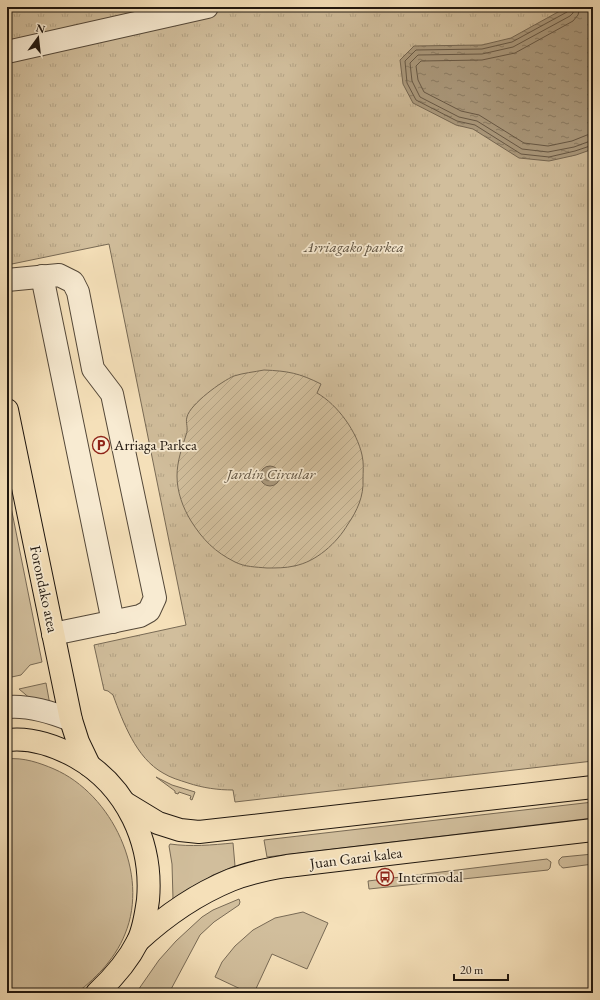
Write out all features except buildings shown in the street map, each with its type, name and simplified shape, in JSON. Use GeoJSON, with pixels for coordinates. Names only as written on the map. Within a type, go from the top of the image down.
{"type":"FeatureCollection","features":[{"type":"Feature","properties":{"kind":"main road","name":"Forondako atea"},"geometry":{"type":"LineString","coordinates":[[7,410],[71,720],[78,742],[90,765]]}},
{"type":"Feature","properties":{"kind":"main road"},"geometry":{"type":"LineString","coordinates":[[7,740],[29,740],[49,745],[62,750],[90,765],[103,777],[125,803],[135,819],[141,834],[147,859],[149,885],[147,910],[138,941],[128,958],[112,979],[97,993]]}},
{"type":"Feature","properties":{"kind":"main road"},"geometry":{"type":"LineString","coordinates":[[125,803],[158,823],[180,830],[199,832],[593,787]]}},
{"type":"Feature","properties":{"kind":"main road","name":"Juan Garai kalea"},"geometry":{"type":"LineString","coordinates":[[138,941],[157,924],[175,911],[207,892],[230,880],[262,871],[287,866],[593,830]]}},
{"type":"Feature","properties":{"kind":"street"},"geometry":{"type":"LineString","coordinates":[[7,52],[208,7]]}},
{"type":"Feature","properties":{"kind":"street"},"geometry":{"type":"LineString","coordinates":[[7,280],[59,275],[73,282],[78,292],[94,369],[112,394],[155,598],[149,611],[140,616],[53,634]]}},
{"type":"Feature","properties":{"kind":"street"},"geometry":{"type":"LineString","coordinates":[[42,276],[112,622]]}},
{"type":"Feature","properties":{"kind":"street"},"geometry":{"type":"LineString","coordinates":[[7,707],[57,714],[71,720]]}},
{"type":"Feature","properties":{"kind":"green space","name":"Arriagako parkea"},"geometry":{"type":"Polygon","coordinates":[[[7,7],[593,7],[593,761],[235,802],[233,790],[194,785],[175,779],[163,773],[154,766],[138,749],[126,728],[113,695],[104,690],[94,645],[186,625],[109,244],[7,265],[7,7]]]}},
{"type":"Feature","properties":{"kind":"green space","name":"Jardín Circular"},"geometry":{"type":"Polygon","coordinates":[[[264,370],[293,373],[321,384],[317,393],[325,398],[346,420],[356,437],[363,461],[363,485],[361,497],[354,514],[343,531],[332,545],[318,556],[302,564],[288,567],[267,568],[243,565],[215,550],[200,534],[188,516],[181,500],[177,482],[177,470],[181,450],[187,432],[187,417],[189,412],[207,394],[234,376],[264,370]]]}},
{"type":"Feature","properties":{"kind":"green space"},"geometry":{"type":"Polygon","coordinates":[[[7,487],[42,662],[30,665],[21,675],[7,678],[7,487]]]}},
{"type":"Feature","properties":{"kind":"green space"},"geometry":{"type":"Polygon","coordinates":[[[46,683],[50,705],[32,700],[19,689],[46,683]]]}},
{"type":"Feature","properties":{"kind":"green space"},"geometry":{"type":"Polygon","coordinates":[[[7,759],[19,759],[37,763],[54,769],[75,781],[93,797],[109,816],[121,838],[129,862],[133,886],[132,911],[123,939],[112,958],[96,976],[74,993],[7,993],[7,759]]]}},
{"type":"Feature","properties":{"kind":"green space"},"geometry":{"type":"Polygon","coordinates":[[[156,777],[172,785],[195,792],[192,800],[190,799],[191,796],[179,792],[178,794],[175,793],[175,791],[156,777]]]}},
{"type":"Feature","properties":{"kind":"green space"},"geometry":{"type":"Polygon","coordinates":[[[593,802],[593,818],[267,857],[264,840],[593,802]]]}},
{"type":"Feature","properties":{"kind":"green space"},"geometry":{"type":"Polygon","coordinates":[[[233,843],[235,866],[213,875],[175,900],[173,899],[170,844],[194,846],[233,843]]]}},
{"type":"Feature","properties":{"kind":"green space"},"geometry":{"type":"Polygon","coordinates":[[[593,854],[593,864],[563,868],[559,864],[559,860],[562,857],[593,854]]]}},
{"type":"Feature","properties":{"kind":"green space"},"geometry":{"type":"Polygon","coordinates":[[[547,859],[551,862],[548,870],[369,889],[368,881],[547,859]]]}},
{"type":"Feature","properties":{"kind":"green space"},"geometry":{"type":"Polygon","coordinates":[[[239,899],[239,905],[214,922],[200,935],[169,993],[136,993],[159,960],[176,941],[202,917],[213,910],[239,899]]]}},
{"type":"Feature","properties":{"kind":"green space"},"geometry":{"type":"Polygon","coordinates":[[[303,912],[328,923],[307,969],[272,954],[254,993],[249,993],[215,977],[222,962],[235,946],[253,930],[275,918],[303,912]]]}},
{"type":"Feature","properties":{"kind":"water"},"geometry":{"type":"Polygon","coordinates":[[[567,7],[593,7],[593,149],[576,155],[549,161],[519,158],[473,129],[456,125],[413,103],[403,84],[400,60],[414,46],[482,45],[511,38],[567,7]]]}},
{"type":"Feature","properties":{"kind":"water"},"geometry":{"type":"Polygon","coordinates":[[[270,466],[277,469],[280,476],[277,483],[270,486],[263,483],[260,476],[263,469],[270,466]]]}},
{"type":"Feature","properties":{"kind":"place","name":"Arriaga Parkea"},"geometry":{"type":"Point","coordinates":[101,445]}},
{"type":"Feature","properties":{"kind":"place","name":"Intermodal"},"geometry":{"type":"Point","coordinates":[385,877]}}]}
